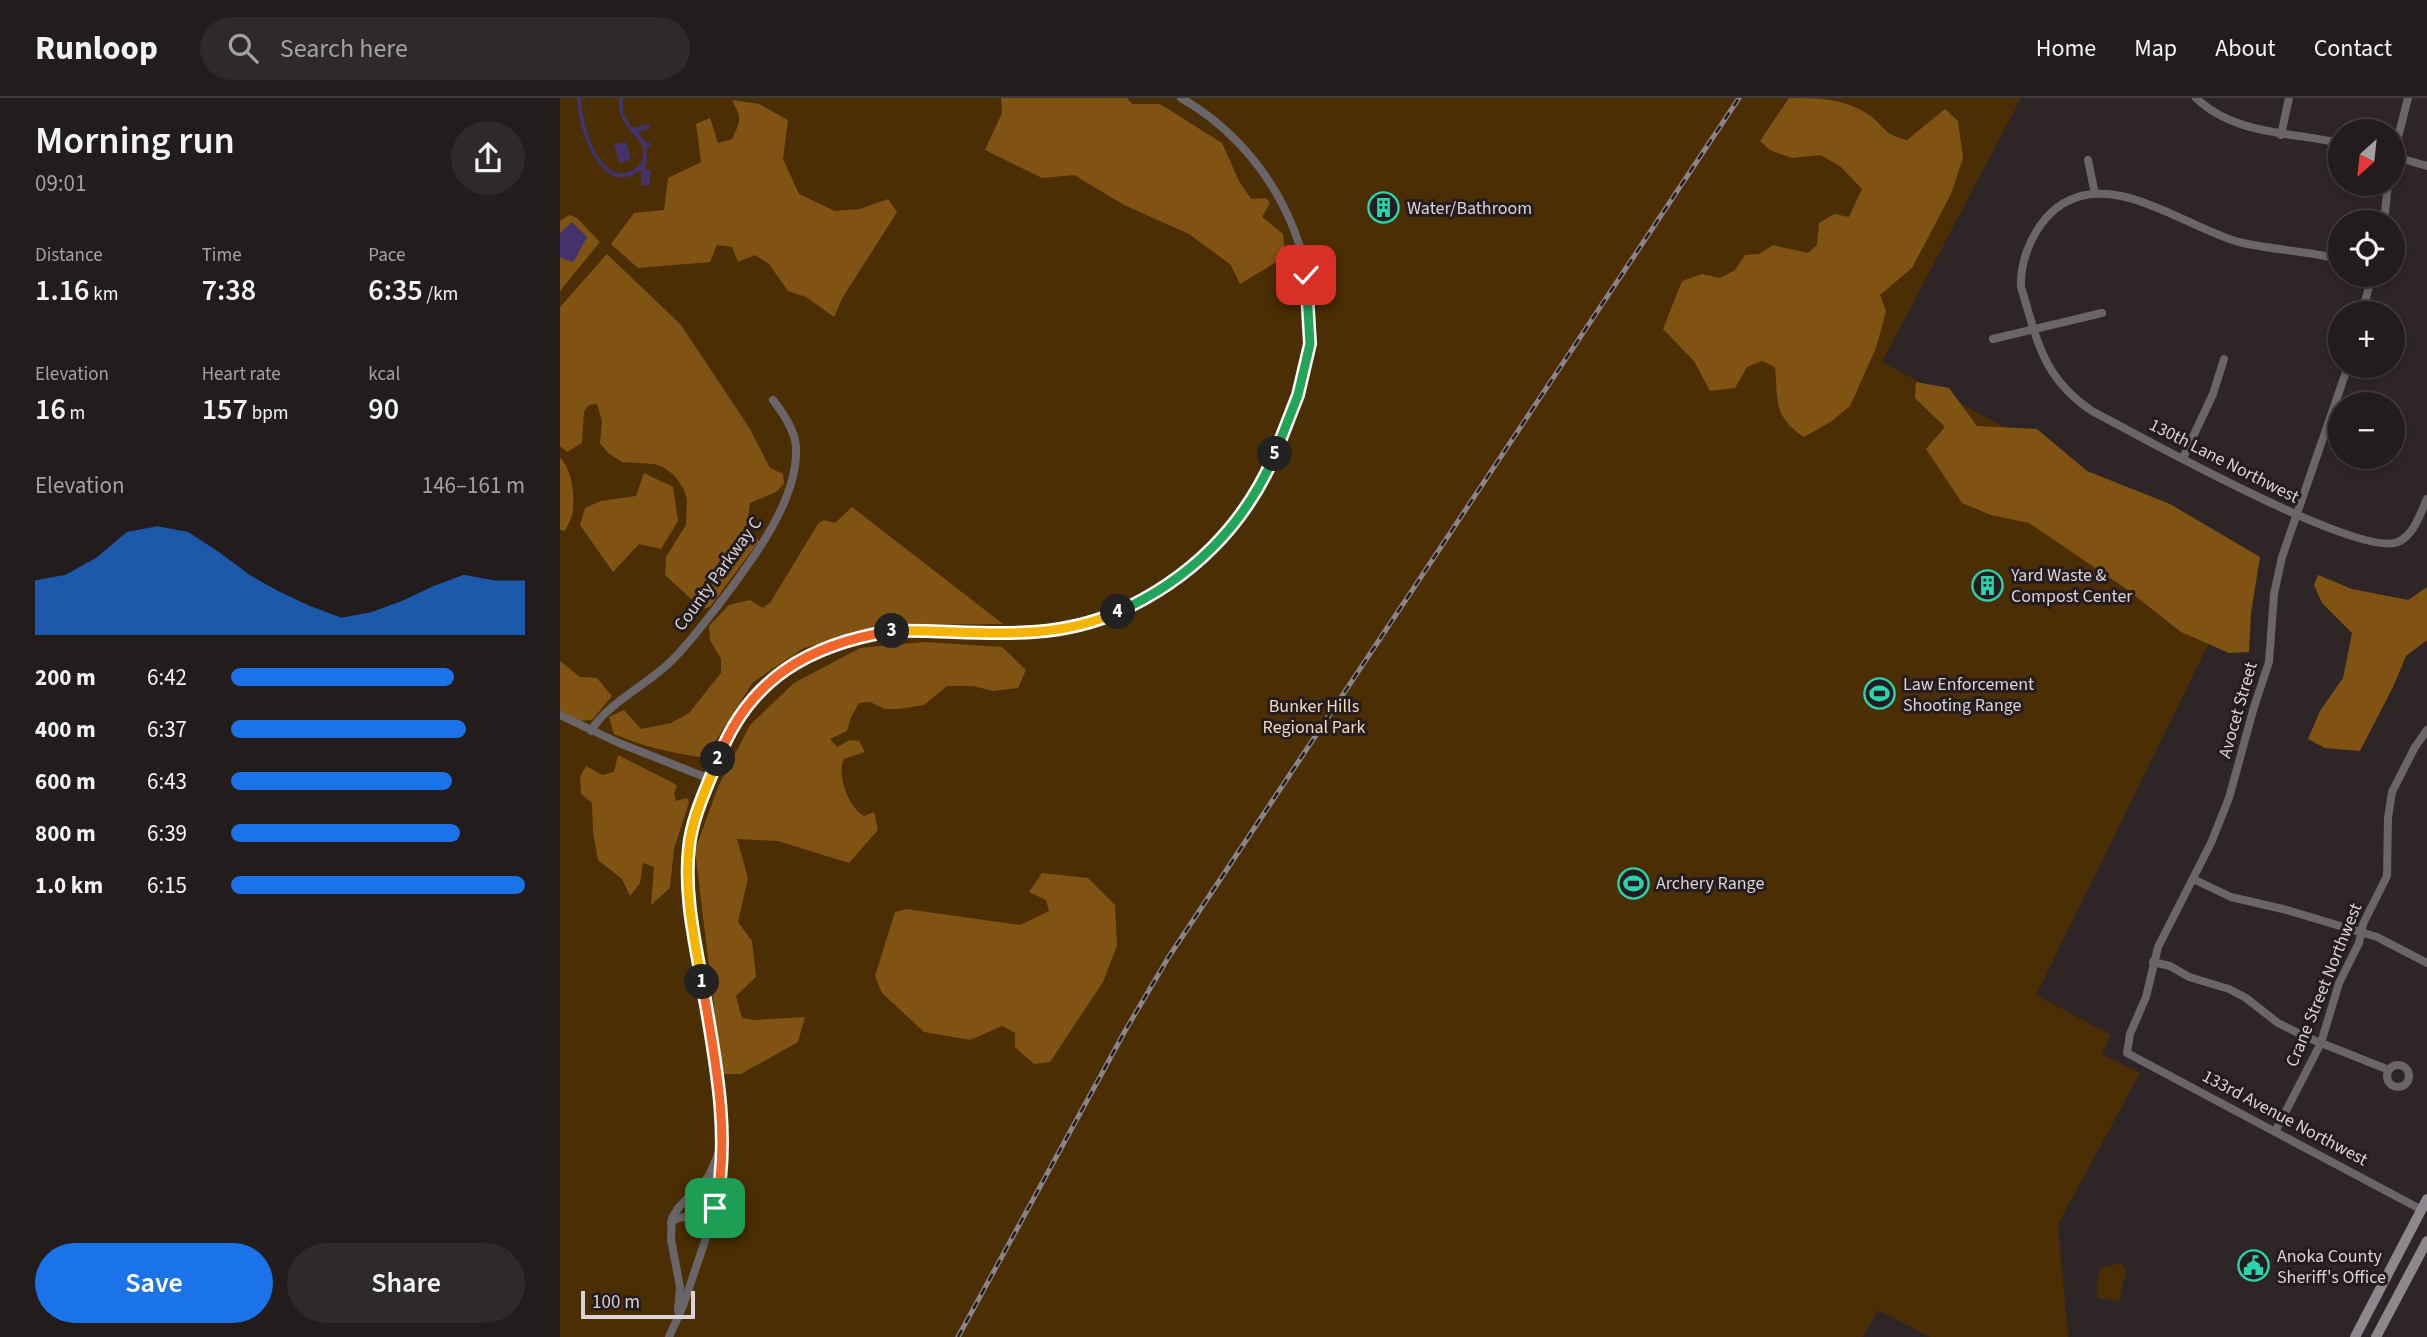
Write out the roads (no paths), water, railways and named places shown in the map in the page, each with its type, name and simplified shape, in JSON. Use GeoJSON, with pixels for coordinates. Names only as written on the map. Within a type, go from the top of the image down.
{"type":"FeatureCollection","features":[{"type":"Feature","properties":{"kind":"main road"},"geometry":{"type":"LineString","coordinates":[[2356,1337],[2425,1207]]}},
{"type":"Feature","properties":{"kind":"main road"},"geometry":{"type":"LineString","coordinates":[[2376,1337],[2427,1241]]}},
{"type":"Feature","properties":{"kind":"street"},"geometry":{"type":"LineString","coordinates":[[669,1337],[683,1306],[708,1232],[721,1178],[719,1086],[688,902],[689,845],[710,779],[734,726],[760,692],[776,677],[810,654],[858,637],[893,631],[1014,635],[1059,630],[1085,624],[1137,603],[1177,579],[1217,544],[1241,514],[1272,460],[1303,378],[1310,344],[1306,275],[1287,213],[1261,168],[1229,131],[1203,110],[1181,98]]}},
{"type":"Feature","properties":{"kind":"street"},"geometry":{"type":"LineString","coordinates":[[2196,98],[2215,112],[2234,121],[2281,135],[2328,141]]}},
{"type":"Feature","properties":{"kind":"street"},"geometry":{"type":"LineString","coordinates":[[2281,135],[2289,98]]}},
{"type":"Feature","properties":{"kind":"street"},"geometry":{"type":"LineString","coordinates":[[2403,119],[2408,98]]}},
{"type":"Feature","properties":{"kind":"street"},"geometry":{"type":"LineString","coordinates":[[2088,160],[2095,194]]}},
{"type":"Feature","properties":{"kind":"street"},"geometry":{"type":"LineString","coordinates":[[2405,160],[2427,166]]}},
{"type":"Feature","properties":{"kind":"street"},"geometry":{"type":"LineString","coordinates":[[2034,328],[2021,287],[2026,251],[2040,225],[2055,208],[2074,199],[2095,194],[2130,197],[2238,242],[2328,257]]}},
{"type":"Feature","properties":{"kind":"street"},"geometry":{"type":"LineString","coordinates":[[1993,340],[2102,313]]}},
{"type":"Feature","properties":{"kind":"street","name":"130th Lane Northwest"},"geometry":{"type":"LineString","coordinates":[[2034,328],[2053,376],[2075,399],[2092,411],[2268,502],[2376,544],[2396,543],[2407,536],[2427,499]]}},
{"type":"Feature","properties":{"kind":"street"},"geometry":{"type":"LineString","coordinates":[[2183,458],[2213,394],[2224,359]]}},
{"type":"Feature","properties":{"kind":"street","name":"Avocet Street"},"geometry":{"type":"LineString","coordinates":[[2127,1053],[2130,1034],[2146,997],[2153,962],[2165,932],[2222,820],[2269,662],[2274,594],[2282,557],[2344,378]]}},
{"type":"Feature","properties":{"kind":"street","name":"County Parkway C"},"geometry":{"type":"LineString","coordinates":[[591,731],[600,716],[682,651],[769,535],[791,481],[796,447],[793,435],[773,400]]}},
{"type":"Feature","properties":{"kind":"street"},"geometry":{"type":"LineString","coordinates":[[560,715],[591,731],[710,779]]}},
{"type":"Feature","properties":{"kind":"street","name":"Crane Street Northwest"},"geometry":{"type":"LineString","coordinates":[[2275,1132],[2321,1043],[2339,983],[2387,876],[2388,818],[2392,792],[2427,730]]}},
{"type":"Feature","properties":{"kind":"street"},"geometry":{"type":"LineString","coordinates":[[2193,879],[2231,897],[2361,932],[2391,943],[2427,963]]}},
{"type":"Feature","properties":{"kind":"street"},"geometry":{"type":"LineString","coordinates":[[2153,962],[2189,977],[2230,989],[2278,1023],[2389,1070]]}},
{"type":"Feature","properties":{"kind":"street","name":"133rd Avenue Northwest"},"geometry":{"type":"LineString","coordinates":[[2127,1053],[2275,1132],[2425,1207]]}},
{"type":"Feature","properties":{"kind":"street"},"geometry":{"type":"LineString","coordinates":[[677,1318],[680,1287],[671,1239],[671,1222],[679,1206],[709,1176],[720,1149]]}},
{"type":"Feature","properties":{"kind":"street"},"geometry":{"type":"LineString","coordinates":[[671,1222],[683,1217],[691,1218],[697,1220],[708,1232]]}},
{"type":"Feature","properties":{"kind":"railway"},"geometry":{"type":"LineString","coordinates":[[958,1337],[1125,1031],[1168,958],[1739,98]]}},
{"type":"Feature","properties":{"kind":"place","name":"Water/Bathroom"},"geometry":{"type":"Point","coordinates":[1384,208]}},
{"type":"Feature","properties":{"kind":"place","name":"Yard Waste & Compost Center"},"geometry":{"type":"Point","coordinates":[1988,585]}},
{"type":"Feature","properties":{"kind":"place","name":"Law Enforcement Shooting Range"},"geometry":{"type":"Point","coordinates":[1880,694]}},
{"type":"Feature","properties":{"kind":"place","name":"Archery Range"},"geometry":{"type":"Point","coordinates":[1633,883]}},
{"type":"Feature","properties":{"kind":"place","name":"Anoka County Sheriff's Office"},"geometry":{"type":"Point","coordinates":[2254,1266]}},
{"type":"Feature","properties":{"kind":"park label","name":"Bunker Hills Regional Park"},"geometry":{"type":"Point","coordinates":[1314,716]}}]}
